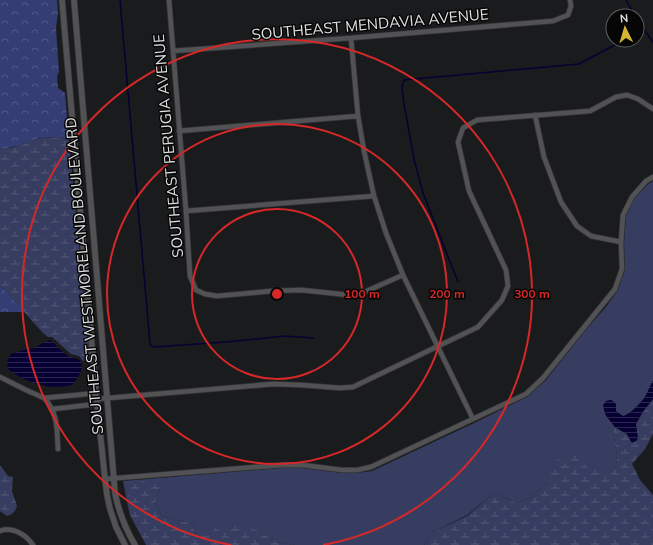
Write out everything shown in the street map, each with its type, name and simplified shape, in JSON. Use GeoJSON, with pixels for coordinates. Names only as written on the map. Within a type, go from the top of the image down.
{"type":"FeatureCollection","features":[{"type":"Feature","properties":{"kind":"street","name":"SOUTHEAST WESTMORELAND BOULEVARD"},"geometry":{"type":"LineString","coordinates":[[62,0],[105,479],[110,509],[116,527],[125,545]]}},
{"type":"Feature","properties":{"kind":"street","name":"SOUTHEAST WESTMORELAND BOULEVARD"},"geometry":{"type":"LineString","coordinates":[[74,0],[113,478],[118,509],[135,545]]}},
{"type":"Feature","properties":{"kind":"street","name":"SOUTHEAST PERUGIA AVENUE"},"geometry":{"type":"LineString","coordinates":[[169,0],[190,276],[196,290],[205,294],[217,296],[301,290],[349,295],[360,294],[403,275]]}},
{"type":"Feature","properties":{"kind":"street","name":"SOUTHEAST MENDAVIA AVENUE"},"geometry":{"type":"LineString","coordinates":[[173,51],[553,21],[568,15],[570,0]]}},
{"type":"Feature","properties":{"kind":"street"},"geometry":{"type":"LineString","coordinates":[[352,38],[358,116],[374,196],[386,233],[403,275],[473,420]]}},
{"type":"Feature","properties":{"kind":"street"},"geometry":{"type":"LineString","coordinates":[[53,409],[97,399],[273,384],[340,388],[353,387],[478,327],[502,300],[508,286],[506,270],[469,191],[458,142],[462,128],[477,120],[590,111],[616,97],[627,95],[638,99],[653,109]]}},
{"type":"Feature","properties":{"kind":"street"},"geometry":{"type":"LineString","coordinates":[[535,115],[544,157],[561,202],[576,226],[591,236],[622,242]]}},
{"type":"Feature","properties":{"kind":"street"},"geometry":{"type":"LineString","coordinates":[[179,131],[358,116]]}},
{"type":"Feature","properties":{"kind":"street"},"geometry":{"type":"LineString","coordinates":[[105,479],[281,465],[302,465],[342,470],[357,470],[371,467],[526,394],[543,378],[615,289],[622,269],[623,215],[632,197],[646,181],[653,177]]}},
{"type":"Feature","properties":{"kind":"street"},"geometry":{"type":"LineString","coordinates":[[186,212],[374,196]]}},
{"type":"Feature","properties":{"kind":"street"},"geometry":{"type":"LineString","coordinates":[[0,377],[44,398],[48,402],[53,409],[57,424],[58,449]]}},
{"type":"Feature","properties":{"kind":"street"},"geometry":{"type":"LineString","coordinates":[[44,398],[77,395],[97,399]]}},
{"type":"Feature","properties":{"kind":"street"},"geometry":{"type":"LineString","coordinates":[[0,531],[11,530],[20,533],[33,545]]}},
{"type":"Feature","properties":{"kind":"green space"},"geometry":{"type":"Polygon","coordinates":[[[0,0],[57,0],[58,12],[56,28],[59,72],[57,76],[58,88],[65,93],[69,141],[63,137],[39,138],[18,146],[4,149],[0,148],[0,0]]]}},
{"type":"Feature","properties":{"kind":"green space"},"geometry":{"type":"Polygon","coordinates":[[[63,137],[69,141],[90,359],[83,361],[79,356],[71,354],[52,337],[48,337],[43,333],[0,285],[0,148],[5,149],[14,147],[40,138],[63,137]]]}},
{"type":"Feature","properties":{"kind":"green space"},"geometry":{"type":"Polygon","coordinates":[[[653,181],[653,381],[642,401],[626,416],[623,417],[616,411],[616,405],[613,401],[609,400],[607,417],[615,427],[613,430],[617,455],[616,466],[549,481],[530,498],[517,503],[494,493],[467,515],[433,532],[424,545],[295,545],[277,542],[257,530],[213,532],[209,535],[196,535],[193,524],[162,516],[155,503],[161,486],[128,499],[126,497],[123,481],[281,468],[302,468],[342,473],[372,471],[527,397],[546,380],[606,307],[618,290],[625,270],[624,243],[626,216],[634,199],[648,184],[653,181]]]}},
{"type":"Feature","properties":{"kind":"green space"},"geometry":{"type":"Polygon","coordinates":[[[0,285],[25,312],[0,312],[0,285]]]}},
{"type":"Feature","properties":{"kind":"green space"},"geometry":{"type":"Polygon","coordinates":[[[653,399],[653,434],[645,449],[632,464],[640,480],[653,495],[653,545],[424,545],[433,532],[467,516],[494,493],[517,503],[530,498],[549,481],[554,461],[574,454],[591,471],[616,466],[617,455],[613,430],[615,427],[627,434],[632,443],[636,424],[642,413],[653,399]]]}},
{"type":"Feature","properties":{"kind":"green space"},"geometry":{"type":"Polygon","coordinates":[[[0,465],[8,476],[13,477],[12,491],[17,506],[14,512],[7,516],[0,511],[0,465]]]}},
{"type":"Feature","properties":{"kind":"green space"},"geometry":{"type":"Polygon","coordinates":[[[142,481],[161,486],[155,503],[162,516],[193,524],[196,535],[211,533],[218,524],[257,530],[277,542],[295,545],[146,545],[130,515],[126,497],[128,498],[129,487],[142,481]]]}},
{"type":"Feature","properties":{"kind":"shaded area"},"geometry":{"type":"Polygon","coordinates":[[[50,340],[68,356],[78,359],[81,363],[82,369],[72,385],[56,387],[43,386],[24,379],[8,369],[7,362],[11,354],[35,348],[50,340]]]}},
{"type":"Feature","properties":{"kind":"shaded area"},"geometry":{"type":"Polygon","coordinates":[[[653,381],[653,399],[642,413],[636,424],[638,438],[632,443],[627,434],[615,427],[607,417],[603,405],[606,401],[611,400],[616,404],[616,411],[623,416],[626,415],[642,401],[653,381]]]}},
{"type":"Feature","properties":{"kind":"waterway"},"geometry":{"type":"LineString","coordinates":[[120,0],[150,344],[154,347],[285,336],[314,338]]}},
{"type":"Feature","properties":{"kind":"waterway"},"geometry":{"type":"LineString","coordinates":[[626,0],[630,8]]}},
{"type":"Feature","properties":{"kind":"waterway"},"geometry":{"type":"LineString","coordinates":[[645,31],[653,42]]}},
{"type":"Feature","properties":{"kind":"waterway"},"geometry":{"type":"LineString","coordinates":[[458,282],[423,193],[414,159],[404,104],[402,87],[404,80],[579,64],[609,48]]}}]}
